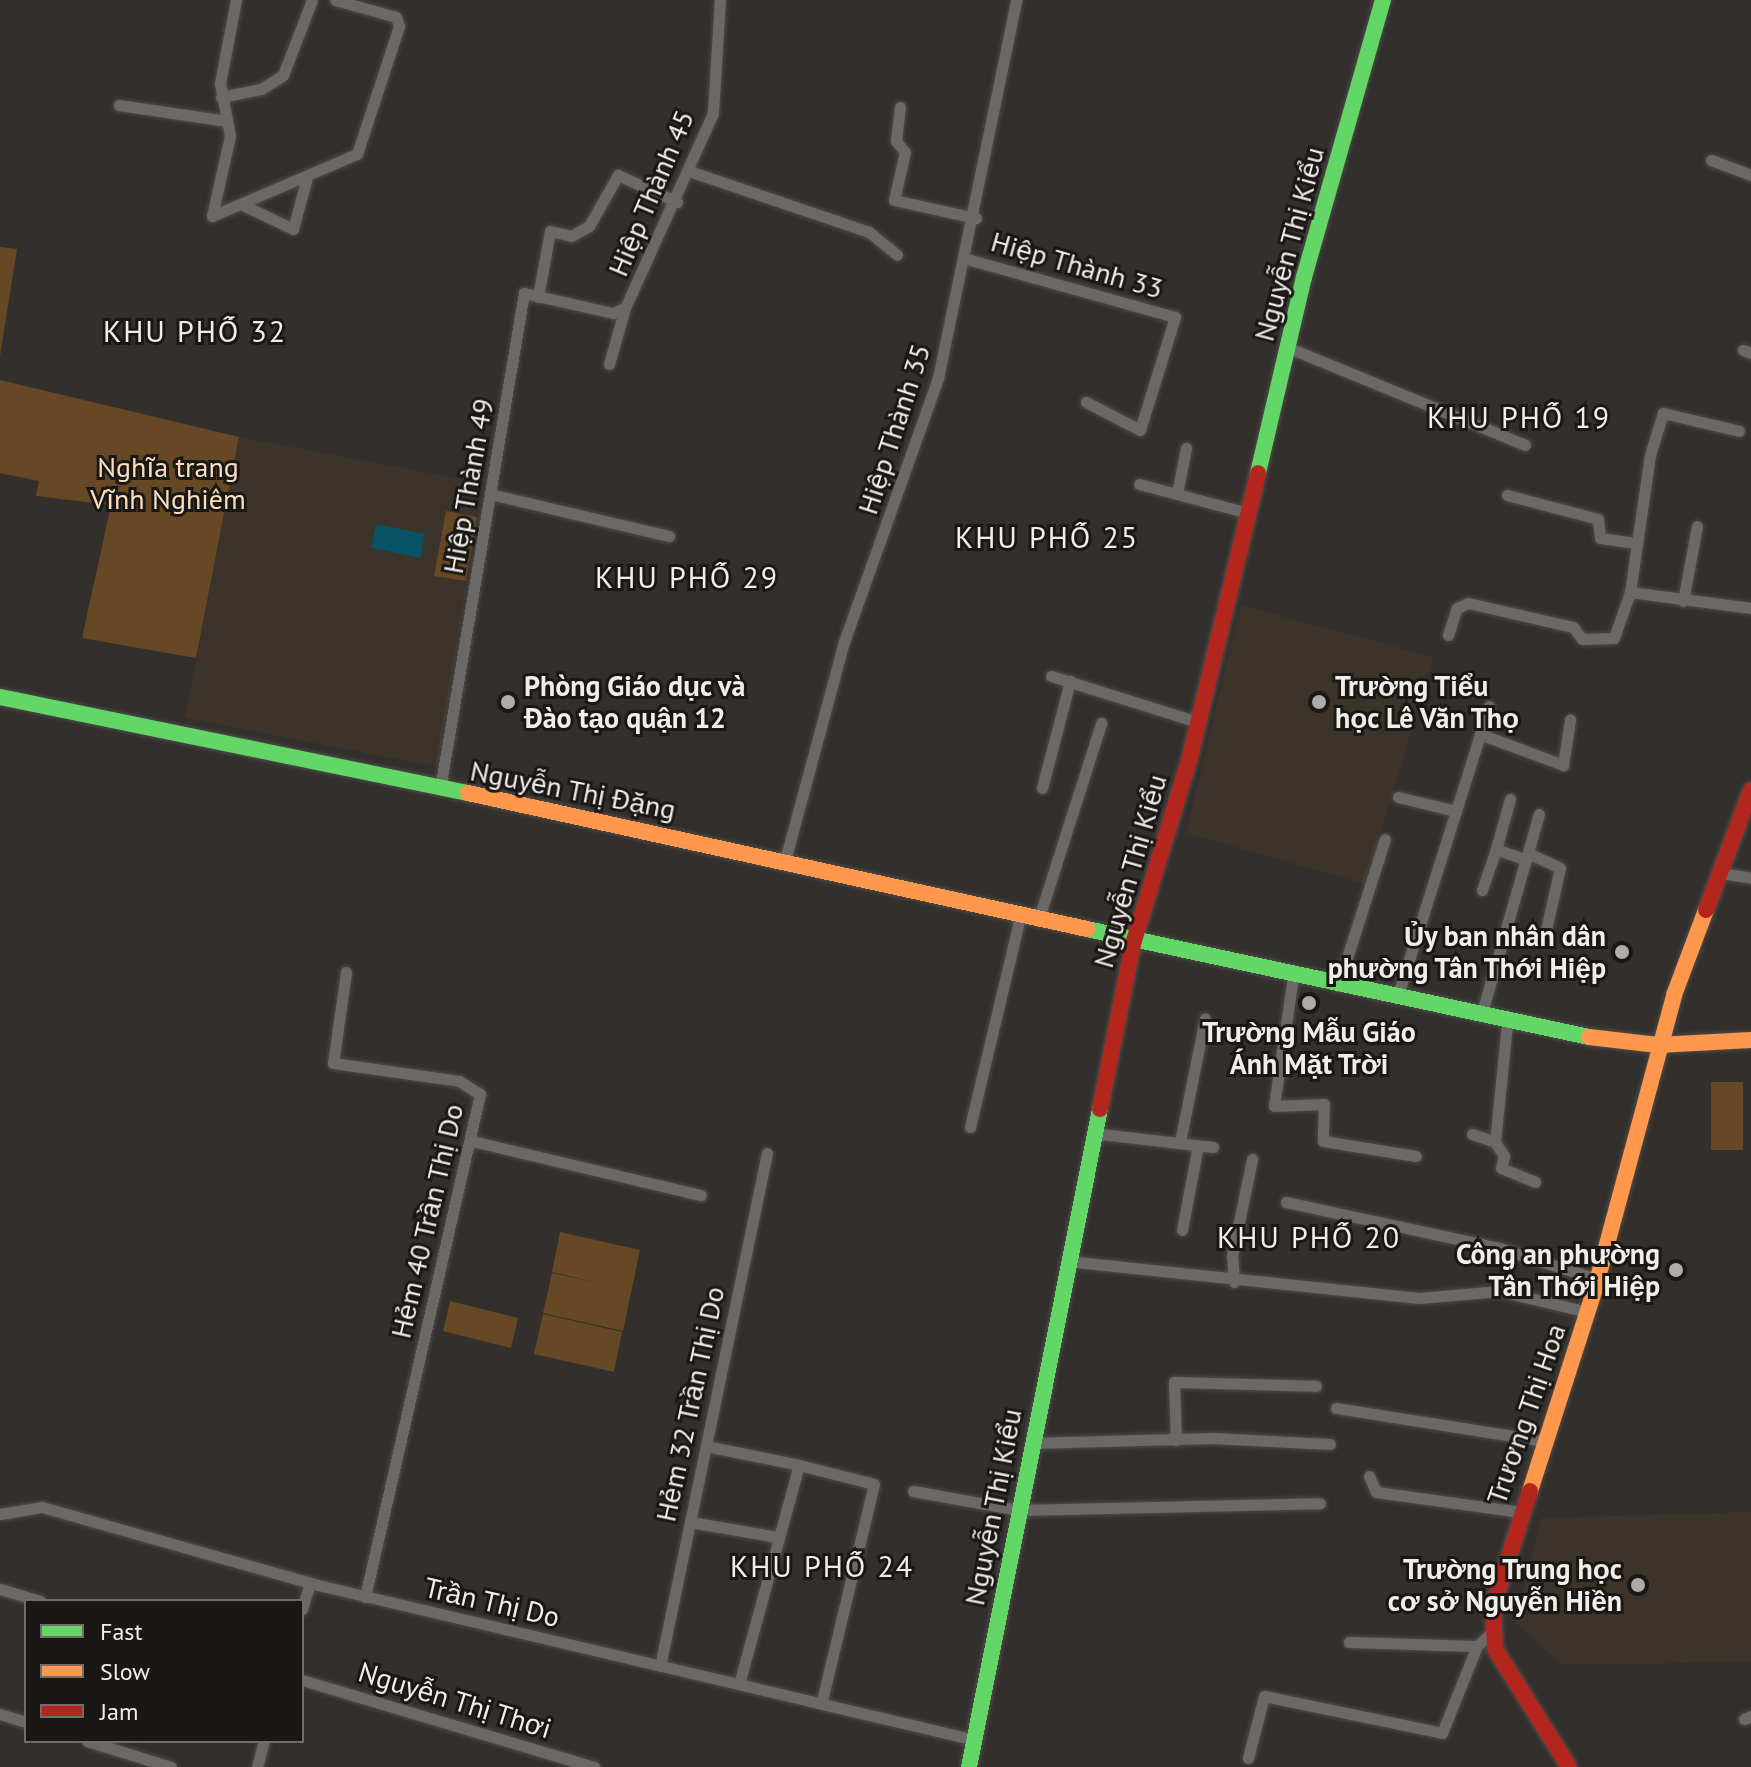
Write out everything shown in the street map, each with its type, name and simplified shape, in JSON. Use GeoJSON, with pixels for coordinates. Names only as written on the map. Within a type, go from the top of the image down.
{"type":"FeatureCollection","features":[{"type":"Feature","properties":{"kind":"street"},"geometry":{"type":"LineString","coordinates":[[236,0],[221,97],[230,136],[212,216],[306,181],[357,154],[399,26],[396,17],[335,0]]}},
{"type":"Feature","properties":{"kind":"street"},"geometry":{"type":"LineString","coordinates":[[221,97],[261,89],[283,75],[312,0]]}},
{"type":"Feature","properties":{"kind":"street","name":"Hiệp Thành 45"},"geometry":{"type":"LineString","coordinates":[[609,364],[625,308],[692,172],[713,113],[720,0]]}},
{"type":"Feature","properties":{"kind":"street","name":"Hiệp Thành 35"},"geometry":{"type":"LineString","coordinates":[[784,864],[844,642],[927,418],[976,218],[1016,0]]}},
{"type":"Feature","properties":{"kind":"street","name":"Nguyễn Thị Kiểu"},"geometry":{"type":"LineString","coordinates":[[969,1767],[1092,1133],[1133,944],[1198,722],[1289,348],[1383,0]]}},
{"type":"Feature","properties":{"kind":"street"},"geometry":{"type":"LineString","coordinates":[[119,105],[227,121]]}},
{"type":"Feature","properties":{"kind":"street"},"geometry":{"type":"LineString","coordinates":[[900,107],[896,141],[905,152],[894,200],[976,218]]}},
{"type":"Feature","properties":{"kind":"street"},"geometry":{"type":"LineString","coordinates":[[1711,160],[1751,175]]}},
{"type":"Feature","properties":{"kind":"street"},"geometry":{"type":"LineString","coordinates":[[692,172],[869,232],[897,255]]}},
{"type":"Feature","properties":{"kind":"street"},"geometry":{"type":"LineString","coordinates":[[625,308],[613,313],[538,297],[550,231],[571,236],[589,226],[618,175],[677,202]]}},
{"type":"Feature","properties":{"kind":"street"},"geometry":{"type":"LineString","coordinates":[[245,206],[293,229],[306,181]]}},
{"type":"Feature","properties":{"kind":"street","name":"Hiệp Thành 33"},"geometry":{"type":"LineString","coordinates":[[967,259],[1175,317],[1140,430],[1086,402]]}},
{"type":"Feature","properties":{"kind":"street","name":"Hiệp Thành 49"},"geometry":{"type":"LineString","coordinates":[[440,789],[524,293],[538,297]]}},
{"type":"Feature","properties":{"kind":"street"},"geometry":{"type":"LineString","coordinates":[[1289,348],[1525,445]]}},
{"type":"Feature","properties":{"kind":"street"},"geometry":{"type":"LineString","coordinates":[[1448,635],[1457,608],[1468,603],[1573,627],[1582,639],[1614,638],[1630,592],[1635,543],[1665,411],[1739,431]]}},
{"type":"Feature","properties":{"kind":"street"},"geometry":{"type":"LineString","coordinates":[[1177,494],[1186,448]]}},
{"type":"Feature","properties":{"kind":"street"},"geometry":{"type":"LineString","coordinates":[[1139,484],[1248,513]]}},
{"type":"Feature","properties":{"kind":"street"},"geometry":{"type":"LineString","coordinates":[[490,494],[669,536]]}},
{"type":"Feature","properties":{"kind":"street"},"geometry":{"type":"LineString","coordinates":[[1507,495],[1598,519],[1600,538],[1635,543]]}},
{"type":"Feature","properties":{"kind":"street"},"geometry":{"type":"LineString","coordinates":[[1683,601],[1697,526]]}},
{"type":"Feature","properties":{"kind":"street"},"geometry":{"type":"LineString","coordinates":[[1630,592],[1751,608]]}},
{"type":"Feature","properties":{"kind":"street"},"geometry":{"type":"LineString","coordinates":[[1051,676],[1198,722]]}},
{"type":"Feature","properties":{"kind":"street"},"geometry":{"type":"LineString","coordinates":[[1042,788],[1070,681]]}},
{"type":"Feature","properties":{"kind":"street","name":"Nguyễn Thị Đặng"},"geometry":{"type":"LineString","coordinates":[[0,697],[440,789],[1133,944],[1507,1023],[1658,1045],[1751,1040]]}},
{"type":"Feature","properties":{"kind":"street"},"geometry":{"type":"LineString","coordinates":[[1397,998],[1489,706]]}},
{"type":"Feature","properties":{"kind":"street"},"geometry":{"type":"LineString","coordinates":[[1480,734],[1563,765],[1570,720]]}},
{"type":"Feature","properties":{"kind":"street"},"geometry":{"type":"LineString","coordinates":[[1038,921],[1101,723]]}},
{"type":"Feature","properties":{"kind":"street","name":"Trương Thị Hoa"},"geometry":{"type":"LineString","coordinates":[[1490,1634],[1521,1512],[1588,1312],[1658,1045],[1751,790]]}},
{"type":"Feature","properties":{"kind":"street"},"geometry":{"type":"LineString","coordinates":[[1398,797],[1456,811]]}},
{"type":"Feature","properties":{"kind":"street"},"geometry":{"type":"LineString","coordinates":[[1482,890],[1510,799]]}},
{"type":"Feature","properties":{"kind":"street"},"geometry":{"type":"LineString","coordinates":[[1481,1016],[1539,814]]}},
{"type":"Feature","properties":{"kind":"street"},"geometry":{"type":"LineString","coordinates":[[1338,986],[1385,839]]}},
{"type":"Feature","properties":{"kind":"street"},"geometry":{"type":"LineString","coordinates":[[1496,849],[1560,868],[1545,934]]}},
{"type":"Feature","properties":{"kind":"street"},"geometry":{"type":"LineString","coordinates":[[1721,873],[1751,878]]}},
{"type":"Feature","properties":{"kind":"street"},"geometry":{"type":"LineString","coordinates":[[970,1127],[1020,917]]}},
{"type":"Feature","properties":{"kind":"street","name":"Hẻm 40 Trần Thị Do"},"geometry":{"type":"LineString","coordinates":[[346,972],[332,1062],[459,1081],[480,1094],[472,1141],[365,1597]]}},
{"type":"Feature","properties":{"kind":"street"},"geometry":{"type":"LineString","coordinates":[[1293,977],[1274,1106],[1324,1104],[1323,1141],[1416,1156]]}},
{"type":"Feature","properties":{"kind":"street"},"geometry":{"type":"LineString","coordinates":[[1180,1142],[1205,1018]]}},
{"type":"Feature","properties":{"kind":"street"},"geometry":{"type":"LineString","coordinates":[[1495,1142],[1507,1023]]}},
{"type":"Feature","properties":{"kind":"street"},"geometry":{"type":"LineString","coordinates":[[1092,1133],[1213,1147]]}},
{"type":"Feature","properties":{"kind":"street"},"geometry":{"type":"LineString","coordinates":[[1472,1134],[1495,1142],[1504,1156],[1501,1168],[1535,1182]]}},
{"type":"Feature","properties":{"kind":"street"},"geometry":{"type":"LineString","coordinates":[[472,1141],[701,1195]]}},
{"type":"Feature","properties":{"kind":"street"},"geometry":{"type":"LineString","coordinates":[[1182,1230],[1198,1145]]}},
{"type":"Feature","properties":{"kind":"street","name":"Hẻm 32 Trần Thị Do"},"geometry":{"type":"LineString","coordinates":[[660,1666],[767,1153]]}},
{"type":"Feature","properties":{"kind":"street"},"geometry":{"type":"LineString","coordinates":[[1234,1282],[1232,1256],[1252,1159]]}},
{"type":"Feature","properties":{"kind":"street"},"geometry":{"type":"LineString","coordinates":[[1286,1202],[1499,1248],[1597,1279]]}},
{"type":"Feature","properties":{"kind":"street"},"geometry":{"type":"LineString","coordinates":[[1067,1261],[1234,1282],[1419,1298],[1500,1291],[1588,1312]]}},
{"type":"Feature","properties":{"kind":"street"},"geometry":{"type":"LineString","coordinates":[[1176,1440],[1174,1382],[1316,1386]]}},
{"type":"Feature","properties":{"kind":"street"},"geometry":{"type":"LineString","coordinates":[[1336,1408],[1545,1441]]}},
{"type":"Feature","properties":{"kind":"street"},"geometry":{"type":"LineString","coordinates":[[1032,1443],[1176,1440],[1330,1444]]}},
{"type":"Feature","properties":{"kind":"street"},"geometry":{"type":"LineString","coordinates":[[706,1446],[874,1484],[821,1704]]}},
{"type":"Feature","properties":{"kind":"street"},"geometry":{"type":"LineString","coordinates":[[739,1684],[799,1465]]}},
{"type":"Feature","properties":{"kind":"street"},"geometry":{"type":"LineString","coordinates":[[1369,1476],[1376,1492],[1521,1512]]}},
{"type":"Feature","properties":{"kind":"street"},"geometry":{"type":"LineString","coordinates":[[913,1491],[1019,1510],[1320,1503]]}},
{"type":"Feature","properties":{"kind":"street","name":"Trần Thị Do"},"geometry":{"type":"LineString","coordinates":[[0,1514],[42,1507],[365,1597],[975,1740]]}},
{"type":"Feature","properties":{"kind":"street"},"geometry":{"type":"LineString","coordinates":[[690,1522],[778,1537]]}},
{"type":"Feature","properties":{"kind":"street"},"geometry":{"type":"LineString","coordinates":[[304,1602],[310,1583]]}},
{"type":"Feature","properties":{"kind":"street"},"geometry":{"type":"LineString","coordinates":[[0,1589],[33,1599]]}},
{"type":"Feature","properties":{"kind":"street"},"geometry":{"type":"LineString","coordinates":[[1248,1758],[1264,1696],[1442,1733],[1477,1646],[1490,1634],[1569,1767]]}},
{"type":"Feature","properties":{"kind":"street"},"geometry":{"type":"LineString","coordinates":[[1349,1642],[1477,1646]]}},
{"type":"Feature","properties":{"kind":"street","name":"Nguyễn Thị Thơi"},"geometry":{"type":"LineString","coordinates":[[304,1681],[594,1767]]}},
{"type":"Feature","properties":{"kind":"street"},"geometry":{"type":"LineString","coordinates":[[0,1714],[24,1721]]}},
{"type":"Feature","properties":{"kind":"street"},"geometry":{"type":"LineString","coordinates":[[93,1743],[171,1767]]}},
{"type":"Feature","properties":{"kind":"street"},"geometry":{"type":"LineString","coordinates":[[257,1767],[263,1743]]}},
{"type":"Feature","properties":{"kind":"shaded area"},"geometry":{"type":"Polygon","coordinates":[[[239,437],[461,479],[457,503],[478,506],[438,767],[185,718],[239,437]]]}},
{"type":"Feature","properties":{"kind":"shaded area","name":"Trường Tiểu học Lê Văn Thọ"},"geometry":{"type":"Polygon","coordinates":[[[1240,605],[1434,657],[1365,884],[1186,833],[1240,605]]]}},
{"type":"Feature","properties":{"kind":"shaded area","name":"Trường Trung học cơ sở Nguyễn Hiền"},"geometry":{"type":"Polygon","coordinates":[[[1751,1512],[1751,1662],[1562,1665],[1515,1622],[1541,1518],[1751,1512]]]}},
{"type":"Feature","properties":{"kind":"green space"},"geometry":{"type":"Polygon","coordinates":[[[0,247],[17,249],[0,356],[0,247]]]}},
{"type":"Feature","properties":{"kind":"green space","name":"Nghĩa trang Vĩnh Nghiêm"},"geometry":{"type":"Polygon","coordinates":[[[0,380],[239,437],[196,658],[82,638],[111,505],[36,496],[39,481],[0,473],[0,380]]]}},
{"type":"Feature","properties":{"kind":"green space"},"geometry":{"type":"Polygon","coordinates":[[[446,511],[477,517],[466,581],[434,576],[446,511]]]}},
{"type":"Feature","properties":{"kind":"green space"},"geometry":{"type":"Polygon","coordinates":[[[1711,1082],[1743,1082],[1743,1150],[1711,1150],[1711,1082]]]}},
{"type":"Feature","properties":{"kind":"green space"},"geometry":{"type":"Polygon","coordinates":[[[560,1232],[640,1250],[623,1331],[543,1313],[552,1273],[598,1283],[552,1272],[560,1232]]]}},
{"type":"Feature","properties":{"kind":"green space"},"geometry":{"type":"Polygon","coordinates":[[[450,1301],[518,1318],[511,1348],[443,1331],[450,1301]]]}},
{"type":"Feature","properties":{"kind":"green space"},"geometry":{"type":"Polygon","coordinates":[[[543,1314],[622,1332],[614,1372],[534,1354],[543,1314]]]}},
{"type":"Feature","properties":{"kind":"water"},"geometry":{"type":"Polygon","coordinates":[[[376,524],[425,534],[420,558],[371,548],[376,524]]]}},
{"type":"Feature","properties":{"kind":"traffic: fast"},"geometry":{"type":"LineString","coordinates":[[1258,473],[1304,277],[1383,0]]}},
{"type":"Feature","properties":{"kind":"traffic: fast"},"geometry":{"type":"LineString","coordinates":[[0,697],[468,793]]}},
{"type":"Feature","properties":{"kind":"traffic: fast"},"geometry":{"type":"LineString","coordinates":[[1087,929],[1589,1037]]}},
{"type":"Feature","properties":{"kind":"traffic: fast"},"geometry":{"type":"LineString","coordinates":[[969,1767],[1100,1109]]}},
{"type":"Feature","properties":{"kind":"traffic: slow"},"geometry":{"type":"LineString","coordinates":[[468,793],[1087,929]]}},
{"type":"Feature","properties":{"kind":"traffic: slow"},"geometry":{"type":"LineString","coordinates":[[1530,1491],[1596,1285],[1674,995],[1706,910]]}},
{"type":"Feature","properties":{"kind":"traffic: slow"},"geometry":{"type":"LineString","coordinates":[[1589,1037],[1658,1045],[1751,1040]]}},
{"type":"Feature","properties":{"kind":"traffic: jam"},"geometry":{"type":"LineString","coordinates":[[1100,1109],[1133,944],[1189,761],[1258,473]]}},
{"type":"Feature","properties":{"kind":"traffic: jam"},"geometry":{"type":"LineString","coordinates":[[1706,910],[1751,790]]}},
{"type":"Feature","properties":{"kind":"traffic: jam"},"geometry":{"type":"LineString","coordinates":[[1530,1491],[1493,1606],[1495,1649],[1569,1767]]}},
{"type":"Feature","properties":{"kind":"place","name":"Phòng Giáo dục và Đào tạo quận 12"},"geometry":{"type":"Point","coordinates":[508,702]}},
{"type":"Feature","properties":{"kind":"place","name":"Trường Tiểu học Lê Văn Thọ"},"geometry":{"type":"Point","coordinates":[1319,702]}},
{"type":"Feature","properties":{"kind":"place","name":"Ủy ban nhân dân phường Tân Thới Hiệp"},"geometry":{"type":"Point","coordinates":[1622,952]}},
{"type":"Feature","properties":{"kind":"place","name":"Trường Mẫu Giáo Ánh Mặt Trời"},"geometry":{"type":"Point","coordinates":[1309,1003]}},
{"type":"Feature","properties":{"kind":"place","name":"Công an phường Tân Thới Hiệp"},"geometry":{"type":"Point","coordinates":[1676,1270]}},
{"type":"Feature","properties":{"kind":"place","name":"Trường Trung học cơ sở Nguyễn Hiền"},"geometry":{"type":"Point","coordinates":[1638,1585]}},
{"type":"Feature","properties":{"kind":"district","name":"KHU PHỐ 32"},"geometry":{"type":"Point","coordinates":[195,331]}},
{"type":"Feature","properties":{"kind":"district","name":"KHU PHỐ 19"},"geometry":{"type":"Point","coordinates":[1519,417]}},
{"type":"Feature","properties":{"kind":"district","name":"KHU PHỐ 25"},"geometry":{"type":"Point","coordinates":[1047,537]}},
{"type":"Feature","properties":{"kind":"district","name":"KHU PHỐ 29"},"geometry":{"type":"Point","coordinates":[687,577]}},
{"type":"Feature","properties":{"kind":"district","name":"KHU PHỐ 20"},"geometry":{"type":"Point","coordinates":[1309,1237]}},
{"type":"Feature","properties":{"kind":"district","name":"KHU PHỐ 24"},"geometry":{"type":"Point","coordinates":[822,1566]}}]}
